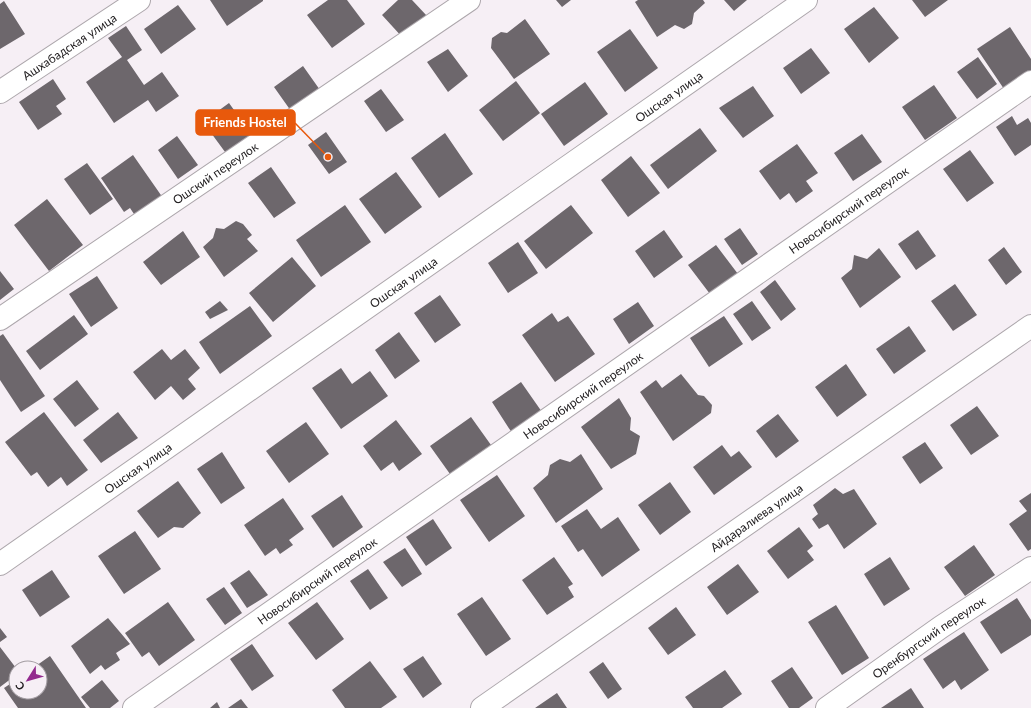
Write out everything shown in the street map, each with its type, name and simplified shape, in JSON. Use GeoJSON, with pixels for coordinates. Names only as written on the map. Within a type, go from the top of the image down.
{"type":"FeatureCollection","features":[{"type":"Feature","properties":{"kind":"street","name":"Ашхабадская улица"},"geometry":{"type":"LineString","coordinates":[[0,92],[139,0]]}},
{"type":"Feature","properties":{"kind":"street","name":"Ошский переулок"},"geometry":{"type":"LineString","coordinates":[[0,319],[469,0]]}},
{"type":"Feature","properties":{"kind":"street","name":"Ошская улица"},"geometry":{"type":"LineString","coordinates":[[0,564],[806,0]]}},
{"type":"Feature","properties":{"kind":"street","name":"Новосибирский переулок"},"geometry":{"type":"LineString","coordinates":[[134,708],[1031,82]]}},
{"type":"Feature","properties":{"kind":"street","name":"Айдаралиева улица"},"geometry":{"type":"LineString","coordinates":[[482,708],[1031,326]]}},
{"type":"Feature","properties":{"kind":"street","name":"Оренбургский переулок"},"geometry":{"type":"LineString","coordinates":[[827,708],[941,627],[1031,568]]}},
{"type":"Feature","properties":{"kind":"building"},"geometry":{"type":"Polygon","coordinates":[[[210,0],[263,0],[263,1],[227,26],[210,0]]]}},
{"type":"Feature","properties":{"kind":"building"},"geometry":{"type":"Polygon","coordinates":[[[328,0],[347,0],[365,24],[332,48],[307,15],[328,0]]]}},
{"type":"Feature","properties":{"kind":"building"},"geometry":{"type":"Polygon","coordinates":[[[398,0],[412,0],[427,16],[403,38],[382,15],[398,0]]]}},
{"type":"Feature","properties":{"kind":"building"},"geometry":{"type":"Polygon","coordinates":[[[556,0],[571,0],[562,7],[556,0]]]}},
{"type":"Feature","properties":{"kind":"building"},"geometry":{"type":"Polygon","coordinates":[[[638,0],[703,0],[705,3],[694,13],[692,24],[684,29],[675,25],[657,37],[635,2],[638,0]]]}},
{"type":"Feature","properties":{"kind":"building"},"geometry":{"type":"Polygon","coordinates":[[[724,0],[747,0],[734,11],[724,0]]]}},
{"type":"Feature","properties":{"kind":"building"},"geometry":{"type":"Polygon","coordinates":[[[912,0],[948,0],[925,17],[912,0]]]}},
{"type":"Feature","properties":{"kind":"building"},"geometry":{"type":"Polygon","coordinates":[[[4,1],[25,34],[0,49],[0,4],[4,1]]]}},
{"type":"Feature","properties":{"kind":"building"},"geometry":{"type":"Polygon","coordinates":[[[178,5],[196,29],[161,54],[144,29],[178,5]]]}},
{"type":"Feature","properties":{"kind":"building"},"geometry":{"type":"Polygon","coordinates":[[[874,7],[899,38],[869,63],[844,29],[874,7]]]}},
{"type":"Feature","properties":{"kind":"building"},"geometry":{"type":"Polygon","coordinates":[[[525,19],[550,54],[514,79],[491,48],[492,38],[501,32],[507,33],[525,19]]]}},
{"type":"Feature","properties":{"kind":"building"},"geometry":{"type":"Polygon","coordinates":[[[126,26],[142,50],[127,60],[144,85],[162,72],[179,96],[156,112],[148,100],[114,123],[86,82],[122,57],[108,38],[126,26]]]}},
{"type":"Feature","properties":{"kind":"building"},"geometry":{"type":"Polygon","coordinates":[[[1010,27],[1031,59],[1031,71],[1004,89],[977,49],[1010,27]]]}},
{"type":"Feature","properties":{"kind":"building"},"geometry":{"type":"Polygon","coordinates":[[[630,29],[658,68],[625,92],[597,52],[630,29]]]}},
{"type":"Feature","properties":{"kind":"building"},"geometry":{"type":"Polygon","coordinates":[[[811,48],[830,73],[801,94],[783,68],[811,48]]]}},
{"type":"Feature","properties":{"kind":"building"},"geometry":{"type":"Polygon","coordinates":[[[448,49],[468,76],[448,92],[427,62],[448,49]]]}},
{"type":"Feature","properties":{"kind":"building"},"geometry":{"type":"Polygon","coordinates":[[[978,57],[997,84],[977,99],[957,72],[978,57]]]}},
{"type":"Feature","properties":{"kind":"building"},"geometry":{"type":"Polygon","coordinates":[[[303,66],[320,90],[291,111],[274,87],[303,66]]]}},
{"type":"Feature","properties":{"kind":"building"},"geometry":{"type":"Polygon","coordinates":[[[53,79],[66,99],[56,106],[62,114],[38,130],[19,102],[53,79]]]}},
{"type":"Feature","properties":{"kind":"building"},"geometry":{"type":"Polygon","coordinates":[[[516,81],[540,113],[503,141],[479,110],[516,81]]]}},
{"type":"Feature","properties":{"kind":"building"},"geometry":{"type":"Polygon","coordinates":[[[585,82],[608,114],[564,146],[541,114],[585,82]]]}},
{"type":"Feature","properties":{"kind":"building"},"geometry":{"type":"Polygon","coordinates":[[[934,85],[957,118],[925,140],[902,107],[934,85]]]}},
{"type":"Feature","properties":{"kind":"building"},"geometry":{"type":"Polygon","coordinates":[[[753,86],[774,116],[743,138],[719,108],[753,86]]]}},
{"type":"Feature","properties":{"kind":"building"},"geometry":{"type":"Polygon","coordinates":[[[381,89],[404,120],[386,132],[364,101],[381,89]]]}},
{"type":"Feature","properties":{"kind":"building"},"geometry":{"type":"Polygon","coordinates":[[[229,103],[254,138],[228,156],[203,122],[229,103]]]}},
{"type":"Feature","properties":{"kind":"building"},"geometry":{"type":"Polygon","coordinates":[[[1012,116],[1017,125],[1028,118],[1031,123],[1031,145],[1015,156],[996,127],[1012,116]]]}},
{"type":"Feature","properties":{"kind":"building"},"geometry":{"type":"Polygon","coordinates":[[[700,128],[717,151],[668,189],[650,165],[700,128]]]}},
{"type":"Feature","properties":{"kind":"building"},"geometry":{"type":"Polygon","coordinates":[[[326,132],[347,162],[329,174],[308,145],[326,132]]]}},
{"type":"Feature","properties":{"kind":"building"},"geometry":{"type":"Polygon","coordinates":[[[445,133],[473,174],[439,198],[411,158],[445,133]]]}},
{"type":"Feature","properties":{"kind":"building"},"geometry":{"type":"Polygon","coordinates":[[[862,134],[882,162],[853,181],[834,153],[862,134]]]}},
{"type":"Feature","properties":{"kind":"building"},"geometry":{"type":"Polygon","coordinates":[[[177,136],[198,165],[178,179],[158,150],[177,136]]]}},
{"type":"Feature","properties":{"kind":"building"},"geometry":{"type":"Polygon","coordinates":[[[797,144],[818,173],[806,181],[813,191],[796,203],[789,193],[780,200],[759,171],[797,144]]]}},
{"type":"Feature","properties":{"kind":"building"},"geometry":{"type":"Polygon","coordinates":[[[970,150],[994,183],[967,202],[943,169],[970,150]]]}},
{"type":"Feature","properties":{"kind":"building"},"geometry":{"type":"Polygon","coordinates":[[[133,155],[163,198],[136,217],[130,208],[124,212],[101,178],[133,155]]]}},
{"type":"Feature","properties":{"kind":"building"},"geometry":{"type":"Polygon","coordinates":[[[631,156],[660,193],[628,217],[601,180],[631,156]]]}},
{"type":"Feature","properties":{"kind":"building"},"geometry":{"type":"Polygon","coordinates":[[[87,163],[113,199],[90,215],[64,179],[87,163]]]}},
{"type":"Feature","properties":{"kind":"building"},"geometry":{"type":"Polygon","coordinates":[[[271,167],[296,203],[274,218],[248,183],[271,167]]]}},
{"type":"Feature","properties":{"kind":"building"},"geometry":{"type":"Polygon","coordinates":[[[396,172],[422,207],[385,234],[359,199],[396,172]]]}},
{"type":"Feature","properties":{"kind":"building"},"geometry":{"type":"Polygon","coordinates":[[[47,199],[83,245],[49,271],[14,225],[47,199]]]}},
{"type":"Feature","properties":{"kind":"building"},"geometry":{"type":"Polygon","coordinates":[[[345,205],[371,242],[321,277],[296,240],[345,205]]]}},
{"type":"Feature","properties":{"kind":"building"},"geometry":{"type":"Polygon","coordinates":[[[571,205],[593,233],[546,269],[524,241],[571,205]]]}},
{"type":"Feature","properties":{"kind":"building"},"geometry":{"type":"Polygon","coordinates":[[[236,221],[243,224],[252,235],[247,239],[258,251],[224,277],[203,247],[213,238],[216,228],[224,229],[236,221]]]}},
{"type":"Feature","properties":{"kind":"building"},"geometry":{"type":"Polygon","coordinates":[[[740,228],[758,254],[742,265],[724,239],[740,228]]]}},
{"type":"Feature","properties":{"kind":"building"},"geometry":{"type":"Polygon","coordinates":[[[664,230],[683,257],[654,278],[635,251],[664,230]]]}},
{"type":"Feature","properties":{"kind":"building"},"geometry":{"type":"Polygon","coordinates":[[[918,230],[936,256],[916,270],[898,244],[918,230]]]}},
{"type":"Feature","properties":{"kind":"building"},"geometry":{"type":"Polygon","coordinates":[[[183,231],[200,257],[161,285],[143,262],[183,231]]]}},
{"type":"Feature","properties":{"kind":"building"},"geometry":{"type":"Polygon","coordinates":[[[518,242],[538,273],[508,293],[488,263],[518,242]]]}},
{"type":"Feature","properties":{"kind":"building"},"geometry":{"type":"Polygon","coordinates":[[[716,245],[738,274],[710,294],[688,265],[716,245]]]}},
{"type":"Feature","properties":{"kind":"building"},"geometry":{"type":"Polygon","coordinates":[[[1004,247],[1022,272],[1006,285],[988,260],[1004,247]]]}},
{"type":"Feature","properties":{"kind":"building"},"geometry":{"type":"Polygon","coordinates":[[[879,248],[901,277],[860,308],[841,278],[852,269],[854,255],[867,259],[879,248]]]}},
{"type":"Feature","properties":{"kind":"building"},"geometry":{"type":"Polygon","coordinates":[[[292,257],[316,286],[273,322],[249,293],[292,257]]]}},
{"type":"Feature","properties":{"kind":"building"},"geometry":{"type":"Polygon","coordinates":[[[0,271],[14,289],[0,300],[0,271]]]}},
{"type":"Feature","properties":{"kind":"building"},"geometry":{"type":"Polygon","coordinates":[[[97,276],[118,308],[91,327],[69,294],[97,276]]]}},
{"type":"Feature","properties":{"kind":"building"},"geometry":{"type":"Polygon","coordinates":[[[775,280],[796,309],[781,321],[760,292],[775,280]]]}},
{"type":"Feature","properties":{"kind":"building"},"geometry":{"type":"Polygon","coordinates":[[[955,284],[977,315],[953,331],[931,301],[955,284]]]}},
{"type":"Feature","properties":{"kind":"building"},"geometry":{"type":"Polygon","coordinates":[[[440,295],[461,325],[435,343],[414,313],[440,295]]]}},
{"type":"Feature","properties":{"kind":"building"},"geometry":{"type":"Polygon","coordinates":[[[220,301],[228,310],[210,319],[205,312],[220,301]]]}},
{"type":"Feature","properties":{"kind":"building"},"geometry":{"type":"Polygon","coordinates":[[[752,301],[771,328],[752,341],[733,314],[752,301]]]}},
{"type":"Feature","properties":{"kind":"building"},"geometry":{"type":"Polygon","coordinates":[[[638,302],[654,326],[629,344],[613,319],[638,302]]]}},
{"type":"Feature","properties":{"kind":"building"},"geometry":{"type":"Polygon","coordinates":[[[250,306],[272,336],[220,374],[199,342],[250,306]]]}},
{"type":"Feature","properties":{"kind":"building"},"geometry":{"type":"Polygon","coordinates":[[[552,313],[558,322],[568,316],[595,354],[555,382],[522,335],[552,313]]]}},
{"type":"Feature","properties":{"kind":"building"},"geometry":{"type":"Polygon","coordinates":[[[74,315],[88,334],[40,370],[26,351],[74,315]]]}},
{"type":"Feature","properties":{"kind":"building"},"geometry":{"type":"Polygon","coordinates":[[[724,316],[743,344],[709,367],[690,338],[724,316]]]}},
{"type":"Feature","properties":{"kind":"building"},"geometry":{"type":"Polygon","coordinates":[[[909,326],[926,351],[894,374],[876,349],[909,326]]]}},
{"type":"Feature","properties":{"kind":"building"},"geometry":{"type":"Polygon","coordinates":[[[399,332],[420,361],[395,379],[375,350],[399,332]]]}},
{"type":"Feature","properties":{"kind":"building"},"geometry":{"type":"Polygon","coordinates":[[[3,334],[45,396],[21,412],[0,380],[0,336],[3,334]]]}},
{"type":"Feature","properties":{"kind":"building"},"geometry":{"type":"Polygon","coordinates":[[[162,349],[171,360],[185,349],[200,368],[188,379],[196,389],[183,400],[171,386],[155,400],[133,372],[162,349]]]}},
{"type":"Feature","properties":{"kind":"building"},"geometry":{"type":"Polygon","coordinates":[[[846,364],[867,395],[837,417],[815,387],[846,364]]]}},
{"type":"Feature","properties":{"kind":"building"},"geometry":{"type":"Polygon","coordinates":[[[341,368],[352,384],[370,371],[388,396],[341,429],[312,388],[341,368]]]}},
{"type":"Feature","properties":{"kind":"building"},"geometry":{"type":"Polygon","coordinates":[[[681,374],[698,395],[704,396],[712,405],[711,413],[673,441],[640,392],[656,380],[662,388],[681,374]]]}},
{"type":"Feature","properties":{"kind":"building"},"geometry":{"type":"Polygon","coordinates":[[[77,380],[99,409],[75,427],[53,399],[77,380]]]}},
{"type":"Feature","properties":{"kind":"building"},"geometry":{"type":"Polygon","coordinates":[[[521,382],[542,412],[512,433],[492,402],[521,382]]]}},
{"type":"Feature","properties":{"kind":"building"},"geometry":{"type":"Polygon","coordinates":[[[619,398],[631,418],[630,430],[640,436],[636,454],[611,469],[581,427],[619,398]]]}},
{"type":"Feature","properties":{"kind":"building"},"geometry":{"type":"Polygon","coordinates":[[[977,406],[999,436],[971,455],[950,425],[977,406]]]}},
{"type":"Feature","properties":{"kind":"building"},"geometry":{"type":"Polygon","coordinates":[[[44,412],[88,470],[67,486],[61,477],[48,487],[37,472],[31,476],[5,442],[44,412]]]}},
{"type":"Feature","properties":{"kind":"building"},"geometry":{"type":"Polygon","coordinates":[[[118,412],[138,438],[101,463],[83,440],[118,412]]]}},
{"type":"Feature","properties":{"kind":"building"},"geometry":{"type":"Polygon","coordinates":[[[778,414],[799,441],[776,458],[756,431],[778,414]]]}},
{"type":"Feature","properties":{"kind":"building"},"geometry":{"type":"Polygon","coordinates":[[[471,417],[491,445],[450,474],[430,446],[471,417]]]}},
{"type":"Feature","properties":{"kind":"building"},"geometry":{"type":"Polygon","coordinates":[[[396,420],[422,454],[399,471],[393,462],[381,471],[363,446],[396,420]]]}},
{"type":"Feature","properties":{"kind":"building"},"geometry":{"type":"Polygon","coordinates":[[[306,422],[329,454],[289,483],[266,451],[306,422]]]}},
{"type":"Feature","properties":{"kind":"building"},"geometry":{"type":"Polygon","coordinates":[[[925,442],[943,468],[920,484],[902,457],[925,442]]]}},
{"type":"Feature","properties":{"kind":"building"},"geometry":{"type":"Polygon","coordinates":[[[722,445],[731,457],[739,451],[752,467],[714,495],[693,467],[722,445]]]}},
{"type":"Feature","properties":{"kind":"building"},"geometry":{"type":"Polygon","coordinates":[[[222,452],[245,488],[221,504],[197,469],[222,452]]]}},
{"type":"Feature","properties":{"kind":"building"},"geometry":{"type":"Polygon","coordinates":[[[581,454],[603,489],[556,523],[533,488],[548,475],[550,465],[560,459],[570,462],[581,454]]]}},
{"type":"Feature","properties":{"kind":"building"},"geometry":{"type":"Polygon","coordinates":[[[497,475],[525,516],[489,542],[460,500],[497,475]]]}},
{"type":"Feature","properties":{"kind":"building"},"geometry":{"type":"Polygon","coordinates":[[[178,481],[201,513],[183,528],[174,527],[158,538],[137,511],[178,481]]]}},
{"type":"Feature","properties":{"kind":"building"},"geometry":{"type":"Polygon","coordinates":[[[670,482],[691,512],[660,535],[638,505],[670,482]]]}},
{"type":"Feature","properties":{"kind":"building"},"geometry":{"type":"Polygon","coordinates":[[[835,488],[843,494],[854,489],[877,524],[844,549],[828,524],[819,529],[812,519],[818,514],[813,505],[835,488]]]}},
{"type":"Feature","properties":{"kind":"building"},"geometry":{"type":"Polygon","coordinates":[[[1031,493],[1031,549],[1028,551],[1009,524],[1027,511],[1019,501],[1031,493]]]}},
{"type":"Feature","properties":{"kind":"building"},"geometry":{"type":"Polygon","coordinates":[[[342,495],[363,527],[333,548],[311,516],[342,495]]]}},
{"type":"Feature","properties":{"kind":"building"},"geometry":{"type":"Polygon","coordinates":[[[283,498],[304,529],[289,540],[293,545],[280,554],[276,548],[265,556],[244,525],[283,498]]]}},
{"type":"Feature","properties":{"kind":"building"},"geometry":{"type":"Polygon","coordinates":[[[587,509],[601,529],[618,517],[640,550],[602,577],[583,549],[578,552],[561,526],[587,509]]]}},
{"type":"Feature","properties":{"kind":"building"},"geometry":{"type":"Polygon","coordinates":[[[433,519],[452,548],[426,566],[406,537],[433,519]]]}},
{"type":"Feature","properties":{"kind":"building"},"geometry":{"type":"Polygon","coordinates":[[[799,527],[813,546],[807,551],[814,560],[788,579],[767,551],[799,527]]]}},
{"type":"Feature","properties":{"kind":"building"},"geometry":{"type":"Polygon","coordinates":[[[135,531],[161,569],[124,594],[98,556],[135,531]]]}},
{"type":"Feature","properties":{"kind":"building"},"geometry":{"type":"Polygon","coordinates":[[[974,545],[995,575],[965,596],[944,567],[974,545]]]}},
{"type":"Feature","properties":{"kind":"building"},"geometry":{"type":"Polygon","coordinates":[[[405,548],[422,574],[402,587],[383,562],[405,548]]]}},
{"type":"Feature","properties":{"kind":"building"},"geometry":{"type":"Polygon","coordinates":[[[554,557],[573,584],[568,587],[574,597],[547,615],[522,580],[554,557]]]}},
{"type":"Feature","properties":{"kind":"building"},"geometry":{"type":"Polygon","coordinates":[[[890,557],[910,589],[884,606],[864,574],[890,557]]]}},
{"type":"Feature","properties":{"kind":"building"},"geometry":{"type":"Polygon","coordinates":[[[738,564],[759,592],[727,615],[707,587],[738,564]]]}},
{"type":"Feature","properties":{"kind":"building"},"geometry":{"type":"Polygon","coordinates":[[[368,569],[388,598],[370,610],[350,581],[368,569]]]}},
{"type":"Feature","properties":{"kind":"building"},"geometry":{"type":"Polygon","coordinates":[[[52,570],[70,597],[40,617],[22,590],[52,570]]]}},
{"type":"Feature","properties":{"kind":"building"},"geometry":{"type":"Polygon","coordinates":[[[249,570],[268,595],[247,608],[230,583],[249,570]]]}},
{"type":"Feature","properties":{"kind":"building"},"geometry":{"type":"Polygon","coordinates":[[[224,587],[242,613],[225,625],[206,599],[224,587]]]}},
{"type":"Feature","properties":{"kind":"building"},"geometry":{"type":"Polygon","coordinates":[[[482,597],[511,639],[486,656],[457,614],[482,597]]]}},
{"type":"Feature","properties":{"kind":"building"},"geometry":{"type":"Polygon","coordinates":[[[1017,598],[1031,620],[1031,635],[1001,654],[980,622],[1017,598]]]}},
{"type":"Feature","properties":{"kind":"building"},"geometry":{"type":"Polygon","coordinates":[[[168,602],[195,640],[159,666],[149,652],[142,657],[125,633],[168,602]]]}},
{"type":"Feature","properties":{"kind":"building"},"geometry":{"type":"Polygon","coordinates":[[[317,602],[344,639],[316,660],[288,623],[317,602]]]}},
{"type":"Feature","properties":{"kind":"building"},"geometry":{"type":"Polygon","coordinates":[[[836,605],[869,658],[842,675],[808,622],[836,605]]]}},
{"type":"Feature","properties":{"kind":"building"},"geometry":{"type":"Polygon","coordinates":[[[676,607],[696,635],[668,655],[648,628],[676,607]]]}},
{"type":"Feature","properties":{"kind":"building"},"geometry":{"type":"Polygon","coordinates":[[[108,618],[130,644],[116,653],[120,660],[105,670],[101,665],[90,674],[71,646],[108,618]]]}},
{"type":"Feature","properties":{"kind":"building"},"geometry":{"type":"Polygon","coordinates":[[[0,628],[7,637],[0,642],[0,628]]]}},
{"type":"Feature","properties":{"kind":"building"},"geometry":{"type":"Polygon","coordinates":[[[964,632],[989,670],[961,690],[955,680],[943,689],[923,659],[964,632]]]}},
{"type":"Feature","properties":{"kind":"building"},"geometry":{"type":"Polygon","coordinates":[[[252,644],[274,676],[252,691],[230,659],[252,644]]]}},
{"type":"Feature","properties":{"kind":"building"},"geometry":{"type":"Polygon","coordinates":[[[0,647],[10,660],[8,660],[8,681],[0,687],[0,647]]]}},
{"type":"Feature","properties":{"kind":"building"},"geometry":{"type":"Polygon","coordinates":[[[50,656],[86,708],[18,708],[12,700],[48,700],[48,660],[44,660],[50,656]]]}},
{"type":"Feature","properties":{"kind":"building"},"geometry":{"type":"Polygon","coordinates":[[[423,656],[442,684],[423,698],[403,669],[423,656]]]}},
{"type":"Feature","properties":{"kind":"building"},"geometry":{"type":"Polygon","coordinates":[[[370,661],[397,697],[381,708],[345,708],[332,690],[370,661]]]}},
{"type":"Feature","properties":{"kind":"building"},"geometry":{"type":"Polygon","coordinates":[[[603,662],[622,689],[608,699],[589,672],[603,662]]]}},
{"type":"Feature","properties":{"kind":"building"},"geometry":{"type":"Polygon","coordinates":[[[792,667],[813,698],[799,708],[789,708],[771,681],[792,667]]]}},
{"type":"Feature","properties":{"kind":"building"},"geometry":{"type":"Polygon","coordinates":[[[725,670],[742,694],[722,708],[693,708],[685,697],[725,670]]]}},
{"type":"Feature","properties":{"kind":"building"},"geometry":{"type":"Polygon","coordinates":[[[102,680],[119,701],[110,708],[90,708],[81,697],[102,680]]]}},
{"type":"Feature","properties":{"kind":"building"},"geometry":{"type":"Polygon","coordinates":[[[8,685],[8,694],[4,688],[8,685]]]}},
{"type":"Feature","properties":{"kind":"building"},"geometry":{"type":"Polygon","coordinates":[[[911,688],[924,708],[881,708],[911,688]]]}},
{"type":"Feature","properties":{"kind":"building"},"geometry":{"type":"Polygon","coordinates":[[[557,693],[567,708],[535,708],[557,693]]]}},
{"type":"Feature","properties":{"kind":"building"},"geometry":{"type":"Polygon","coordinates":[[[241,699],[248,708],[228,708],[241,699]]]}},
{"type":"Feature","properties":{"kind":"building"},"geometry":{"type":"Polygon","coordinates":[[[217,702],[220,708],[210,708],[217,702]]]}},
{"type":"Feature","properties":{"kind":"place","name":"Friends Hostel"},"geometry":{"type":"Point","coordinates":[328,157]}}]}
